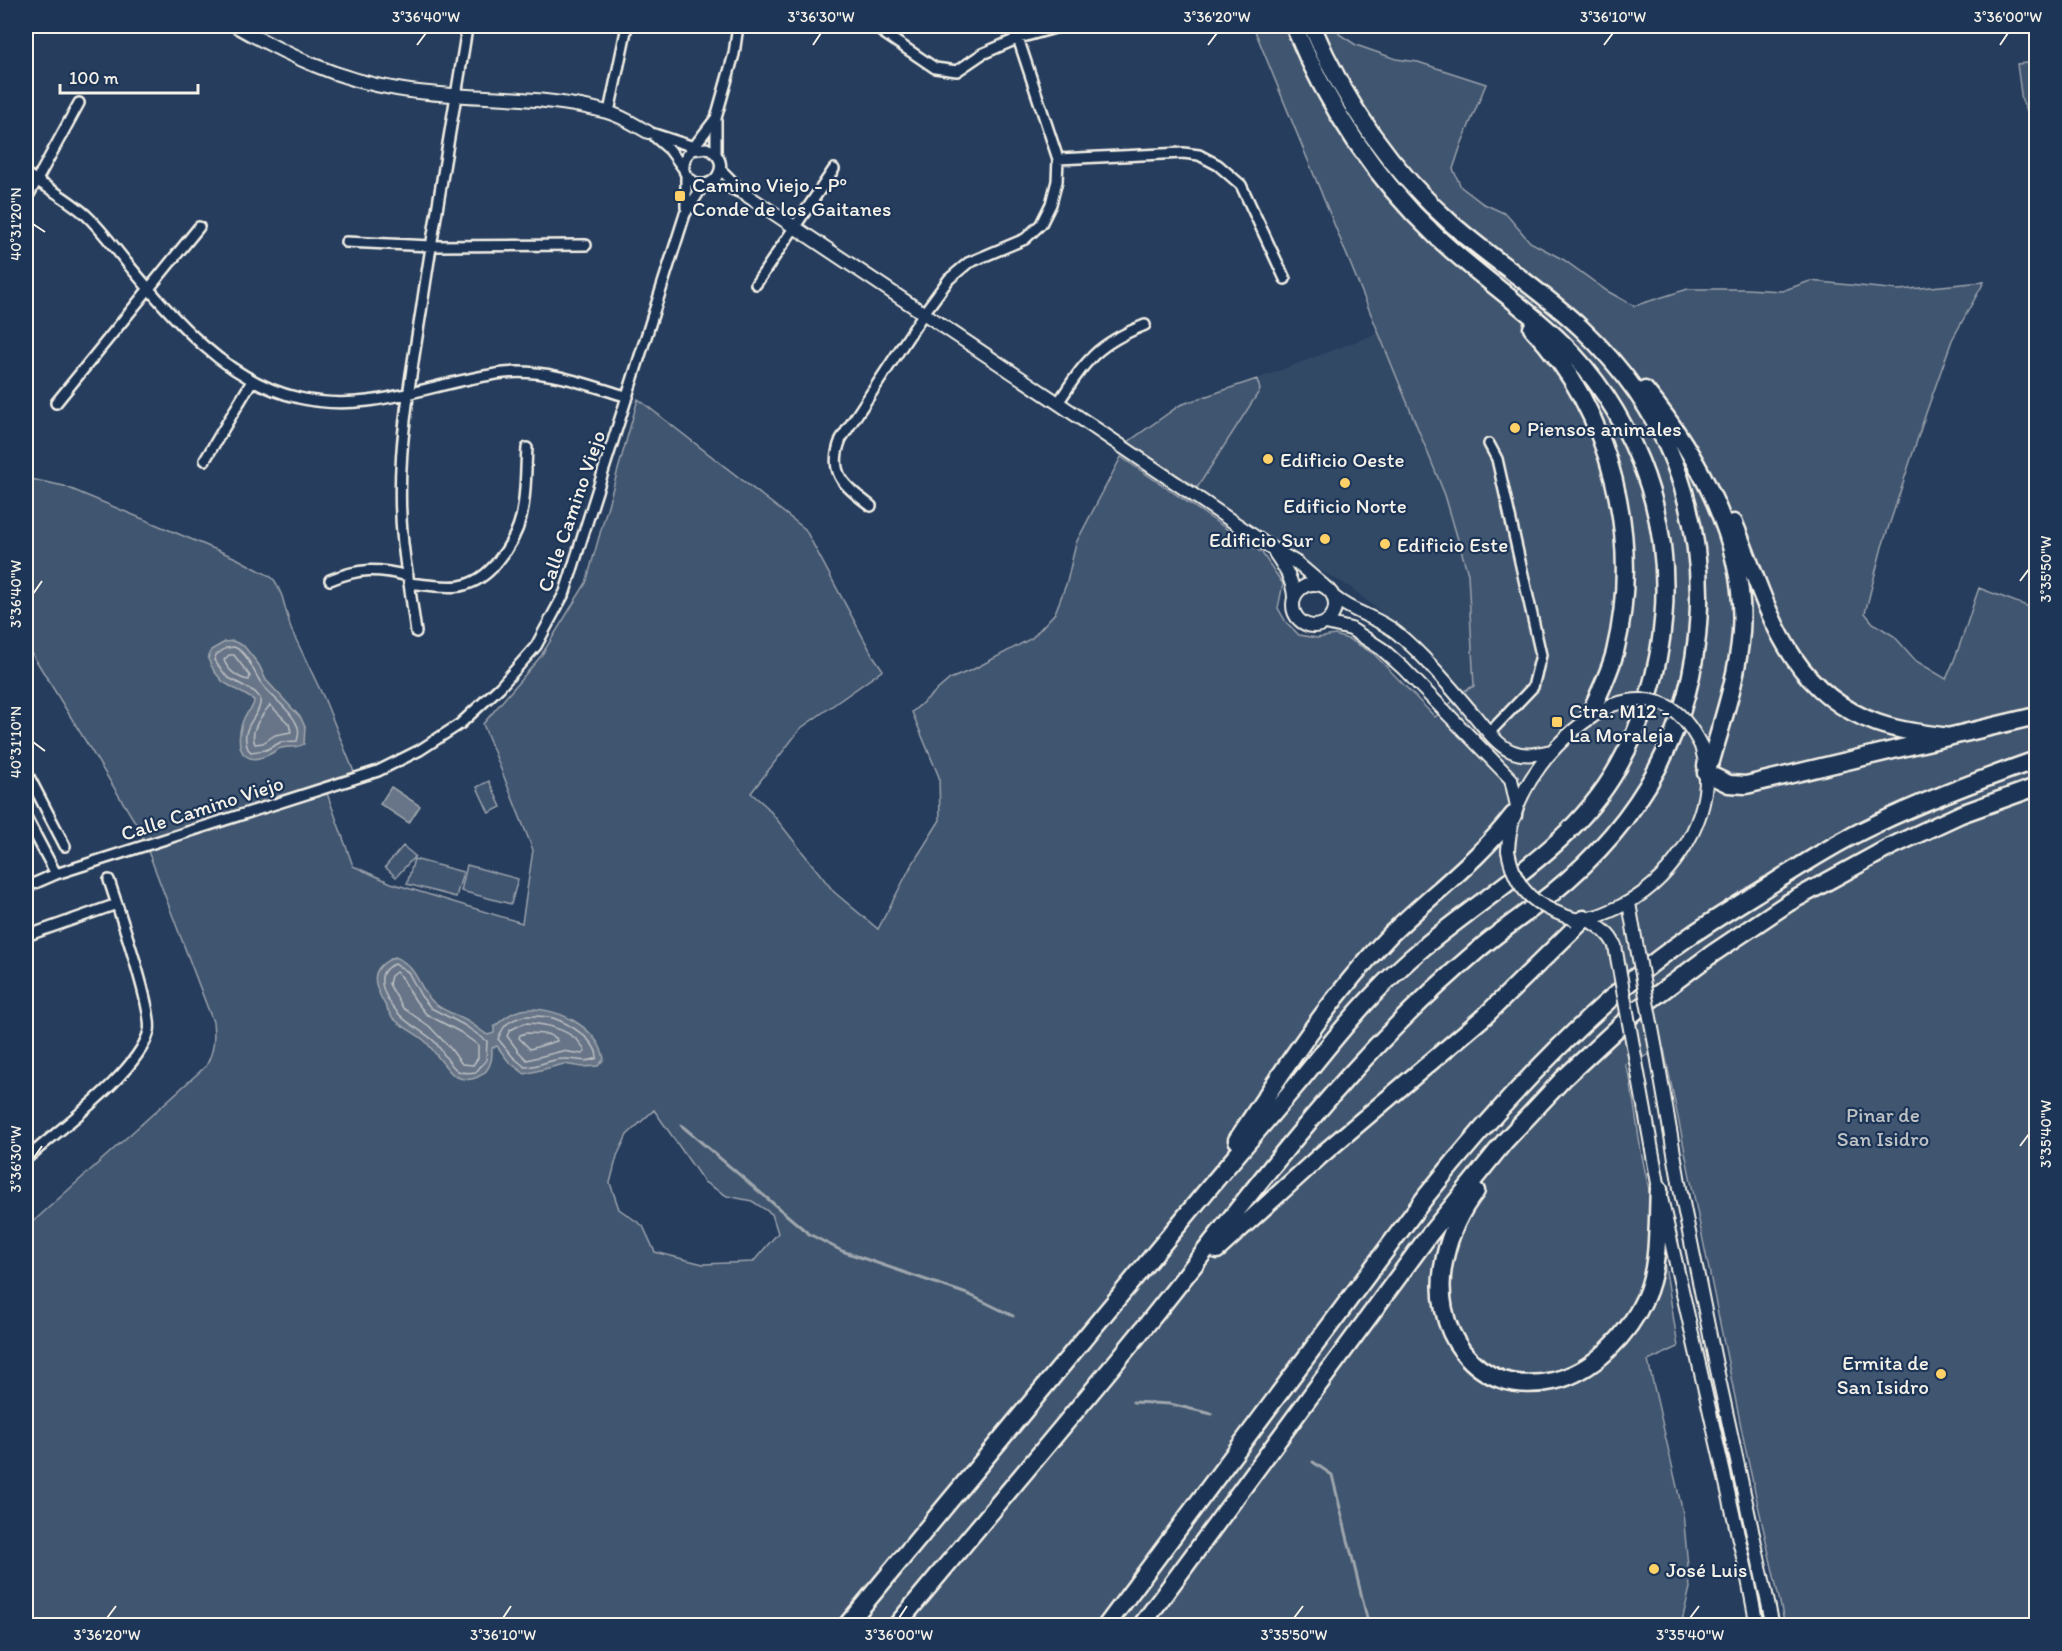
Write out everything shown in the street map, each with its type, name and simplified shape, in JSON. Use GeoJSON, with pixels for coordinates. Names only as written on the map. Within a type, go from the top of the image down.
{"type":"FeatureCollection","features":[{"type":"Feature","properties":{"kind":"highway"},"geometry":{"type":"LineString","coordinates":[[846,1626],[1335,1037],[1393,975],[1426,945],[1526,870],[1578,822],[1617,770],[1644,714],[1655,676],[1666,588],[1659,521],[1651,490],[1628,433],[1601,388],[1562,342],[1441,241],[1408,209],[1377,172],[1321,87],[1294,26]]}},
{"type":"Feature","properties":{"kind":"highway"},"geometry":{"type":"LineString","coordinates":[[896,1626],[1152,1318],[1200,1255],[1344,1081],[1426,994],[1484,945],[1550,895],[1578,871],[1606,842],[1641,797],[1672,738],[1693,668],[1699,597],[1697,550],[1689,511],[1674,461],[1638,395],[1604,351],[1578,325],[1450,222],[1403,175],[1348,98],[1312,26]]}},
{"type":"Feature","properties":{"kind":"highway"},"geometry":{"type":"LineString","coordinates":[[1510,298],[1520,315],[1557,356],[1581,395],[1605,448],[1619,504],[1624,551],[1620,627],[1610,670],[1589,716]]}},
{"type":"Feature","properties":{"kind":"highway"},"geometry":{"type":"LineString","coordinates":[[1604,351],[1620,359],[1662,411],[1706,474],[1731,516],[1778,633],[1805,674],[1828,696],[1867,719],[1899,729],[1949,736]]}},
{"type":"Feature","properties":{"kind":"highway"},"geometry":{"type":"LineString","coordinates":[[1680,437],[1723,522],[1733,552],[1741,595],[1741,631],[1737,665],[1711,761],[1706,770],[1729,784],[1746,785],[2037,716]]}},
{"type":"Feature","properties":{"kind":"highway"},"geometry":{"type":"LineString","coordinates":[[1106,1626],[1427,1195],[1472,1139],[1547,1058],[1631,981],[1698,930],[1821,853],[1875,824],[1965,784],[2037,760]]}},
{"type":"Feature","properties":{"kind":"highway"},"geometry":{"type":"LineString","coordinates":[[1141,1626],[1429,1235],[1479,1171],[1564,1078],[1638,1009],[1712,954],[1788,903],[1890,847],[1961,814],[2037,787]]}},
{"type":"Feature","properties":{"kind":"highway"},"geometry":{"type":"LineString","coordinates":[[1212,1184],[1220,1166],[1307,1034],[1350,980],[1388,937],[1479,853],[1515,811]]}},
{"type":"Feature","properties":{"kind":"highway"},"geometry":{"type":"LineString","coordinates":[[1152,1318],[1230,1237],[1348,1131],[1485,1016],[1582,919]]}},
{"type":"Feature","properties":{"kind":"highway"},"geometry":{"type":"LineString","coordinates":[[1638,1009],[1517,1139],[1472,1195],[1460,1216],[1448,1244],[1440,1287],[1444,1316],[1457,1344],[1467,1356],[1486,1371],[1516,1383],[1554,1381],[1579,1371],[1596,1360],[1631,1323],[1646,1296],[1655,1259],[1659,1189]]}},
{"type":"Feature","properties":{"kind":"street"},"geometry":{"type":"LineString","coordinates":[[236,26],[282,52],[336,74],[397,89],[578,106],[609,112],[648,132],[694,148],[706,148],[716,154],[720,170],[717,176],[706,183]]}},
{"type":"Feature","properties":{"kind":"street"},"geometry":{"type":"LineString","coordinates":[[609,112],[627,26]]}},
{"type":"Feature","properties":{"kind":"street"},"geometry":{"type":"LineString","coordinates":[[716,154],[716,118],[734,54],[738,26]]}},
{"type":"Feature","properties":{"kind":"street"},"geometry":{"type":"LineString","coordinates":[[873,26],[935,68],[957,71],[982,54],[1019,38],[1062,26]]}},
{"type":"Feature","properties":{"kind":"street"},"geometry":{"type":"LineString","coordinates":[[871,506],[843,481],[836,468],[835,454],[842,439],[949,279],[968,263],[1025,239],[1041,224],[1051,204],[1058,159],[1014,26]]}},
{"type":"Feature","properties":{"kind":"street"},"geometry":{"type":"LineString","coordinates":[[416,633],[400,529],[400,457],[466,28]]}},
{"type":"Feature","properties":{"kind":"street"},"geometry":{"type":"LineString","coordinates":[[26,200],[79,103]]}},
{"type":"Feature","properties":{"kind":"street"},"geometry":{"type":"LineString","coordinates":[[685,171],[686,157],[716,118]]}},
{"type":"Feature","properties":{"kind":"street"},"geometry":{"type":"LineString","coordinates":[[648,132],[670,150],[696,183],[723,185],[748,196]]}},
{"type":"Feature","properties":{"kind":"street"},"geometry":{"type":"LineString","coordinates":[[1058,159],[1183,153],[1199,155],[1218,165],[1241,185],[1285,279]]}},
{"type":"Feature","properties":{"kind":"street"},"geometry":{"type":"LineString","coordinates":[[756,284],[834,169]]}},
{"type":"Feature","properties":{"kind":"street"},"geometry":{"type":"LineString","coordinates":[[720,170],[748,196],[1297,563],[1319,580],[1343,604],[1381,621],[1398,633],[1490,733],[1510,751],[1523,755],[1537,755],[1551,751]]}},
{"type":"Feature","properties":{"kind":"street","name":"Calle Camino Viejo"},"geometry":{"type":"LineString","coordinates":[[685,171],[685,214]]}},
{"type":"Feature","properties":{"kind":"street"},"geometry":{"type":"LineString","coordinates":[[26,174],[71,202],[88,216],[148,289],[202,344],[232,369],[252,381],[298,398],[327,402],[373,401],[408,395],[473,378],[506,373],[536,373],[628,397]]}},
{"type":"Feature","properties":{"kind":"street","name":"Calle Camino Viejo"},"geometry":{"type":"LineString","coordinates":[[26,887],[56,874],[378,771],[420,750],[460,724],[500,687],[536,646],[565,592],[685,214],[706,183]]}},
{"type":"Feature","properties":{"kind":"street"},"geometry":{"type":"LineString","coordinates":[[56,403],[199,227]]}},
{"type":"Feature","properties":{"kind":"street"},"geometry":{"type":"LineString","coordinates":[[345,242],[431,246],[586,245]]}},
{"type":"Feature","properties":{"kind":"street"},"geometry":{"type":"LineString","coordinates":[[1058,403],[1081,368],[1096,353],[1112,339],[1145,325]]}},
{"type":"Feature","properties":{"kind":"street"},"geometry":{"type":"LineString","coordinates":[[206,460],[252,381]]}},
{"type":"Feature","properties":{"kind":"street"},"geometry":{"type":"LineString","coordinates":[[1489,444],[1497,459],[1541,655],[1533,687],[1490,733]]}},
{"type":"Feature","properties":{"kind":"street"},"geometry":{"type":"LineString","coordinates":[[330,580],[350,572],[379,570],[409,580],[445,587],[462,586],[486,574],[512,543],[522,519],[527,448]]}},
{"type":"Feature","properties":{"kind":"street"},"geometry":{"type":"LineString","coordinates":[[1273,549],[1294,589],[1293,604],[1298,619],[1311,626],[1326,623],[1352,629],[1382,649],[1511,779],[1515,811]]}},
{"type":"Feature","properties":{"kind":"street"},"geometry":{"type":"LineString","coordinates":[[1294,597],[1306,585],[1324,586]]}},
{"type":"Feature","properties":{"kind":"street"},"geometry":{"type":"LineString","coordinates":[[1326,623],[1335,611],[1334,597]]}},
{"type":"Feature","properties":{"kind":"street"},"geometry":{"type":"LineString","coordinates":[[1582,919],[1601,916],[1629,903],[1661,878],[1691,835],[1703,801],[1706,770],[1701,746],[1691,726],[1682,716],[1658,702],[1636,699],[1612,705],[1589,716],[1551,751],[1515,811],[1509,832],[1508,851],[1511,869],[1521,887],[1545,908],[1582,919],[1602,929],[1612,938],[1615,946],[1659,1189],[1746,1568],[1757,1626]]}},
{"type":"Feature","properties":{"kind":"street"},"geometry":{"type":"LineString","coordinates":[[26,771],[65,846]]}},
{"type":"Feature","properties":{"kind":"street"},"geometry":{"type":"LineString","coordinates":[[26,817],[56,874]]}},
{"type":"Feature","properties":{"kind":"street"},"geometry":{"type":"LineString","coordinates":[[26,1159],[117,1080],[137,1056],[150,1030],[146,1003],[109,880]]}},
{"type":"Feature","properties":{"kind":"street"},"geometry":{"type":"LineString","coordinates":[[1629,903],[1680,1188],[1773,1626]]}},
{"type":"Feature","properties":{"kind":"street"},"geometry":{"type":"LineString","coordinates":[[26,936],[117,904]]}},
{"type":"Feature","properties":{"kind":"shaded area"},"geometry":{"type":"Polygon","coordinates":[[[1378,333],[1445,495],[1468,574],[1474,686],[1464,691],[1422,646],[1350,587],[1314,567],[1128,442],[1180,405],[1257,379],[1378,333]]]}},
{"type":"Feature","properties":{"kind":"green space","name":"Pinar de San Isidro"},"geometry":{"type":"Polygon","coordinates":[[[1253,26],[1338,26],[1339,34],[1356,45],[1396,59],[1418,62],[1486,84],[1453,169],[1461,187],[1482,203],[1506,214],[1530,242],[1564,260],[1607,291],[1634,306],[1688,289],[1782,291],[1810,281],[1899,290],[1984,282],[1952,340],[1882,547],[1865,613],[1873,623],[1894,636],[1916,661],[1946,679],[1979,588],[2029,607],[2036,600],[2036,1625],[1785,1625],[1747,1456],[1664,1049],[1625,1064],[1630,1078],[1641,1151],[1667,1277],[1678,1347],[1648,1361],[1683,1513],[1690,1588],[1681,1625],[26,1625],[26,1228],[206,1066],[212,1050],[214,1034],[213,1022],[140,830],[26,644],[26,478],[64,486],[236,558],[270,576],[282,596],[291,629],[324,698],[354,772],[323,782],[353,866],[391,883],[522,923],[533,850],[483,724],[541,656],[586,583],[638,399],[805,529],[872,654],[883,670],[801,728],[751,793],[767,807],[834,892],[878,929],[910,868],[940,820],[939,777],[912,712],[950,679],[1032,638],[1055,613],[1067,582],[1076,543],[1121,457],[1262,553],[1283,584],[1278,608],[1286,622],[1299,635],[1317,638],[1335,635],[1351,640],[1374,654],[1435,717],[1464,691],[1474,686],[1468,574],[1445,495],[1253,26]],[[654,1110],[627,1135],[617,1156],[610,1183],[619,1209],[643,1226],[655,1252],[703,1264],[753,1262],[778,1233],[772,1214],[752,1201],[727,1196],[704,1182],[654,1110]]]}},
{"type":"Feature","properties":{"kind":"green space"},"geometry":{"type":"Polygon","coordinates":[[[2036,62],[2036,125],[2034,125],[2022,101],[2017,64],[2036,62]]]}},
{"type":"Feature","properties":{"kind":"green space"},"geometry":{"type":"Polygon","coordinates":[[[1257,379],[1260,390],[1197,488],[1128,442],[1180,405],[1257,379]]]}},
{"type":"Feature","properties":{"kind":"green space"},"geometry":{"type":"Polygon","coordinates":[[[489,781],[501,807],[489,813],[477,787],[489,781]]]}},
{"type":"Feature","properties":{"kind":"green space"},"geometry":{"type":"Polygon","coordinates":[[[403,846],[415,856],[396,877],[385,867],[403,846]]]}},
{"type":"Feature","properties":{"kind":"green space"},"geometry":{"type":"Polygon","coordinates":[[[414,859],[463,872],[456,897],[407,884],[414,859]]]}},
{"type":"Feature","properties":{"kind":"green space"},"geometry":{"type":"Polygon","coordinates":[[[467,865],[518,879],[511,904],[461,891],[467,865]]]}},
{"type":"Feature","properties":{"kind":"water"},"geometry":{"type":"Polygon","coordinates":[[[233,641],[244,646],[259,665],[266,680],[301,718],[305,727],[304,744],[297,747],[280,748],[266,756],[254,759],[246,756],[240,748],[240,731],[254,700],[223,682],[208,659],[211,650],[225,642],[233,641]]]}},
{"type":"Feature","properties":{"kind":"water"},"geometry":{"type":"Polygon","coordinates":[[[391,787],[420,806],[409,823],[380,804],[391,787]]]}},
{"type":"Feature","properties":{"kind":"water"},"geometry":{"type":"Polygon","coordinates":[[[395,957],[409,966],[436,1005],[488,1035],[494,1033],[494,1027],[503,1019],[514,1013],[534,1009],[547,1011],[560,1014],[584,1028],[600,1047],[604,1059],[598,1066],[582,1067],[564,1064],[525,1074],[509,1062],[497,1046],[492,1048],[489,1067],[482,1075],[471,1079],[455,1076],[425,1041],[392,1017],[381,997],[375,977],[377,971],[386,961],[395,957]]]}},
{"type":"Feature","properties":{"kind":"waterway"},"geometry":{"type":"LineString","coordinates":[[681,1125],[809,1234],[842,1251],[970,1295],[1013,1316]]}},
{"type":"Feature","properties":{"kind":"waterway"},"geometry":{"type":"LineString","coordinates":[[1133,1402],[1170,1404],[1212,1414]]}},
{"type":"Feature","properties":{"kind":"waterway"},"geometry":{"type":"LineString","coordinates":[[1313,1462],[1332,1475],[1369,1626]]}},
{"type":"Feature","properties":{"kind":"place","name":"Camino Viejo - Pº Conde de los Gaitanes"},"geometry":{"type":"Point","coordinates":[680,196]}},
{"type":"Feature","properties":{"kind":"place","name":"Piensos animales"},"geometry":{"type":"Point","coordinates":[1515,428]}},
{"type":"Feature","properties":{"kind":"place","name":"Edificio Oeste"},"geometry":{"type":"Point","coordinates":[1268,459]}},
{"type":"Feature","properties":{"kind":"place","name":"Edificio Norte"},"geometry":{"type":"Point","coordinates":[1345,483]}},
{"type":"Feature","properties":{"kind":"place","name":"Edificio Sur"},"geometry":{"type":"Point","coordinates":[1325,539]}},
{"type":"Feature","properties":{"kind":"place","name":"Edificio Este"},"geometry":{"type":"Point","coordinates":[1385,544]}},
{"type":"Feature","properties":{"kind":"place","name":"Ctra. M12 - La Moraleja"},"geometry":{"type":"Point","coordinates":[1557,722]}},
{"type":"Feature","properties":{"kind":"place","name":"Ermita de San Isidro"},"geometry":{"type":"Point","coordinates":[1941,1374]}},
{"type":"Feature","properties":{"kind":"place","name":"José Luis"},"geometry":{"type":"Point","coordinates":[1654,1569]}}]}
